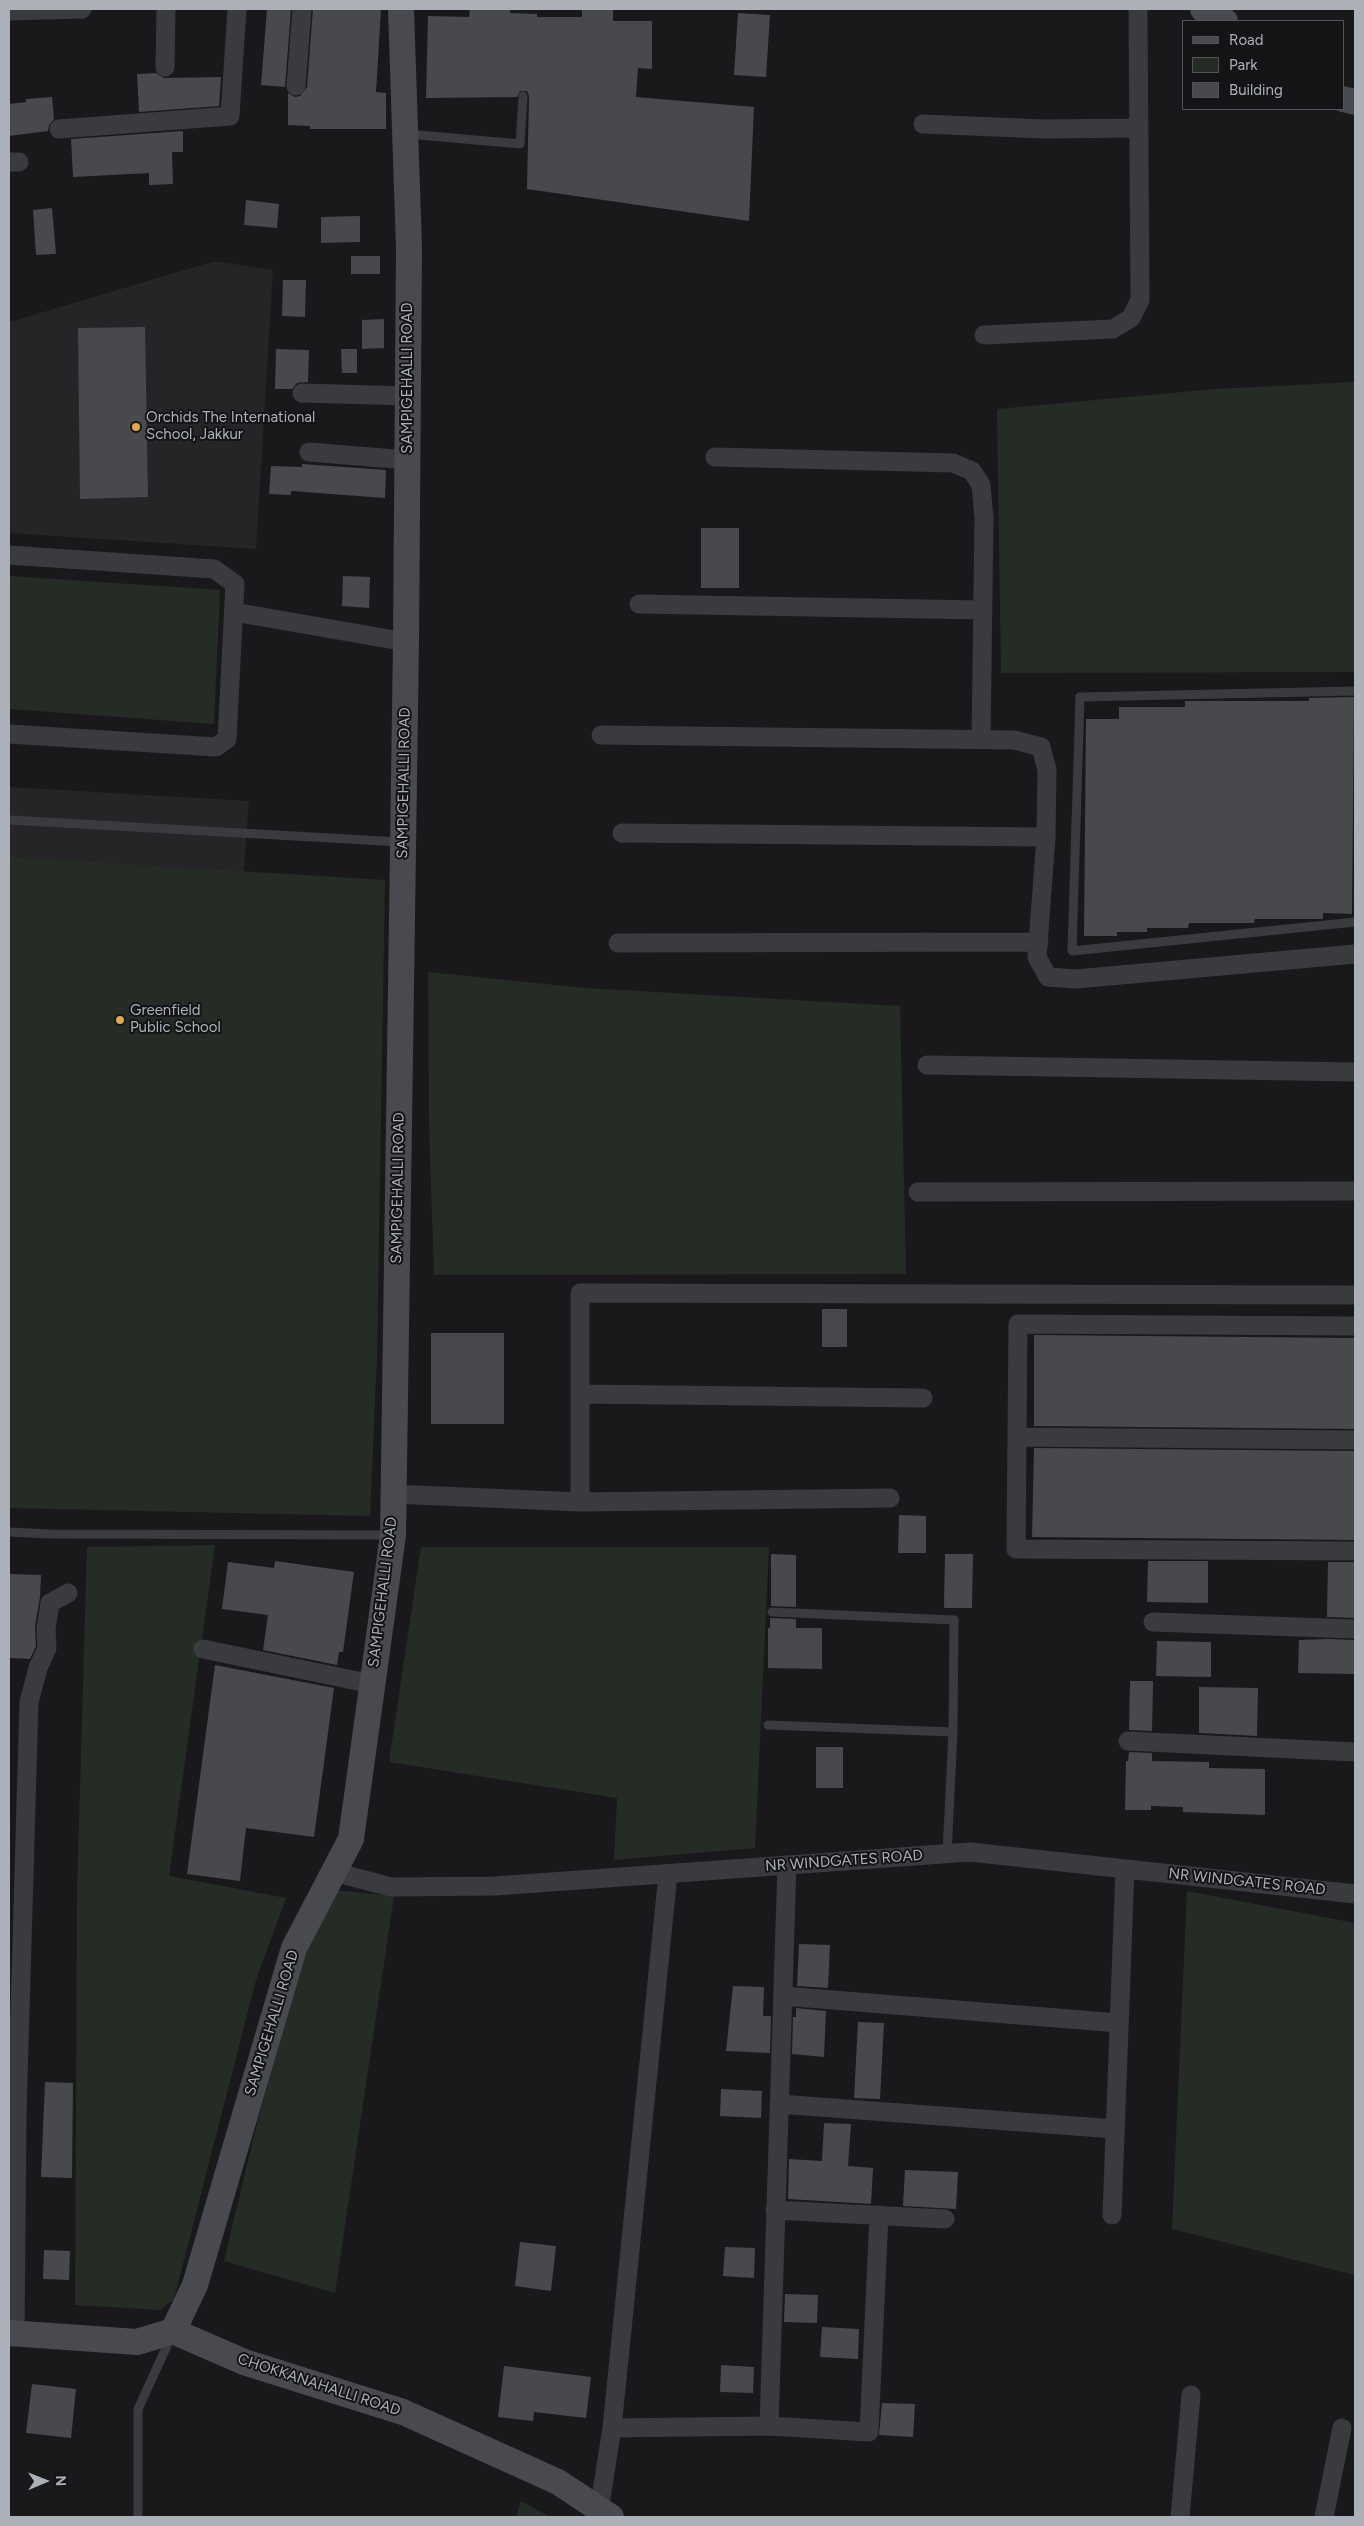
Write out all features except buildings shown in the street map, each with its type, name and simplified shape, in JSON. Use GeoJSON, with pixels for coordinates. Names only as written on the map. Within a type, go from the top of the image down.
{"type":"FeatureCollection","features":[{"type":"Feature","properties":{"kind":"street"},"geometry":{"type":"LineString","coordinates":[[9,11],[82,9]]}},
{"type":"Feature","properties":{"kind":"street"},"geometry":{"type":"LineString","coordinates":[[165,67],[166,9]]}},
{"type":"Feature","properties":{"kind":"street"},"geometry":{"type":"LineString","coordinates":[[59,129],[230,116],[237,9]]}},
{"type":"Feature","properties":{"kind":"street"},"geometry":{"type":"LineString","coordinates":[[296,86],[302,9]]}},
{"type":"Feature","properties":{"kind":"street","name":"SAMPIGEHALLI ROAD"},"geometry":{"type":"LineString","coordinates":[[173,2331],[195,2285],[294,1948],[351,1839],[393,1535],[406,642],[409,248],[401,9]]}},
{"type":"Feature","properties":{"kind":"street"},"geometry":{"type":"LineString","coordinates":[[984,335],[1113,329],[1131,318],[1140,300],[1138,9]]}},
{"type":"Feature","properties":{"kind":"street"},"geometry":{"type":"LineString","coordinates":[[1203,9],[1211,11],[1224,20]]}},
{"type":"Feature","properties":{"kind":"street"},"geometry":{"type":"LineString","coordinates":[[923,124],[1044,129],[1138,128]]}},
{"type":"Feature","properties":{"kind":"street"},"geometry":{"type":"LineString","coordinates":[[302,393],[408,396]]}},
{"type":"Feature","properties":{"kind":"street"},"geometry":{"type":"LineString","coordinates":[[310,452],[407,460]]}},
{"type":"Feature","properties":{"kind":"street"},"geometry":{"type":"LineString","coordinates":[[714,457],[953,463],[972,472],[981,484],[984,518],[981,740]]}},
{"type":"Feature","properties":{"kind":"street"},"geometry":{"type":"LineString","coordinates":[[9,555],[214,569],[235,584],[227,739],[216,747],[9,734]]}},
{"type":"Feature","properties":{"kind":"street"},"geometry":{"type":"LineString","coordinates":[[639,604],[982,610]]}},
{"type":"Feature","properties":{"kind":"street"},"geometry":{"type":"LineString","coordinates":[[234,612],[406,642]]}},
{"type":"Feature","properties":{"kind":"street"},"geometry":{"type":"LineString","coordinates":[[601,736],[1014,740],[1041,747],[1047,770],[1046,837],[1037,957],[1048,977],[1076,979],[1355,954]]}},
{"type":"Feature","properties":{"kind":"street"},"geometry":{"type":"LineString","coordinates":[[622,833],[1046,837]]}},
{"type":"Feature","properties":{"kind":"street"},"geometry":{"type":"LineString","coordinates":[[618,943],[1039,942]]}},
{"type":"Feature","properties":{"kind":"street"},"geometry":{"type":"LineString","coordinates":[[927,1065],[1355,1072]]}},
{"type":"Feature","properties":{"kind":"street"},"geometry":{"type":"LineString","coordinates":[[918,1192],[1355,1191]]}},
{"type":"Feature","properties":{"kind":"street"},"geometry":{"type":"LineString","coordinates":[[580,1502],[580,1293],[1355,1295]]}},
{"type":"Feature","properties":{"kind":"street"},"geometry":{"type":"LineString","coordinates":[[1355,1326],[1018,1324],[1016,1549],[1355,1551]]}},
{"type":"Feature","properties":{"kind":"street"},"geometry":{"type":"LineString","coordinates":[[580,1394],[922,1398]]}},
{"type":"Feature","properties":{"kind":"street"},"geometry":{"type":"LineString","coordinates":[[1017,1438],[1355,1440]]}},
{"type":"Feature","properties":{"kind":"street"},"geometry":{"type":"LineString","coordinates":[[393,1494],[580,1502],[890,1498]]}},
{"type":"Feature","properties":{"kind":"street"},"geometry":{"type":"LineString","coordinates":[[68,1593],[50,1603],[46,1628],[47,1648],[29,1702],[12,2333],[137,2342],[173,2331]]}},
{"type":"Feature","properties":{"kind":"street"},"geometry":{"type":"LineString","coordinates":[[1153,1622],[1355,1630]]}},
{"type":"Feature","properties":{"kind":"street"},"geometry":{"type":"LineString","coordinates":[[203,1649],[372,1684]]}},
{"type":"Feature","properties":{"kind":"street"},"geometry":{"type":"LineString","coordinates":[[1128,1742],[1355,1752]]}},
{"type":"Feature","properties":{"kind":"street","name":"NR WINDGATES ROAD"},"geometry":{"type":"LineString","coordinates":[[334,1872],[391,1887],[495,1886],[970,1852],[1355,1894]]}},
{"type":"Feature","properties":{"kind":"street"},"geometry":{"type":"LineString","coordinates":[[768,2426],[787,1865]]}},
{"type":"Feature","properties":{"kind":"street"},"geometry":{"type":"LineString","coordinates":[[1112,2215],[1125,1869]]}},
{"type":"Feature","properties":{"kind":"street"},"geometry":{"type":"LineString","coordinates":[[603,2515],[668,1874]]}},
{"type":"Feature","properties":{"kind":"street"},"geometry":{"type":"LineString","coordinates":[[783,1996],[1119,2023]]}},
{"type":"Feature","properties":{"kind":"street"},"geometry":{"type":"LineString","coordinates":[[780,2104],[1115,2130]]}},
{"type":"Feature","properties":{"kind":"street"},"geometry":{"type":"LineString","coordinates":[[776,2210],[945,2219]]}},
{"type":"Feature","properties":{"kind":"street"},"geometry":{"type":"LineString","coordinates":[[612,2428],[768,2426],[870,2432],[879,2215]]}},
{"type":"Feature","properties":{"kind":"street","name":"CHOKKANAHALLI ROAD"},"geometry":{"type":"LineString","coordinates":[[173,2331],[244,2362],[403,2412],[558,2482],[603,2515]]}},
{"type":"Feature","properties":{"kind":"street"},"geometry":{"type":"LineString","coordinates":[[1180,2517],[1191,2395]]}},
{"type":"Feature","properties":{"kind":"street"},"geometry":{"type":"LineString","coordinates":[[1324,2517],[1342,2428]]}},
{"type":"Feature","properties":{"kind":"lane"},"geometry":{"type":"LineString","coordinates":[[405,134],[520,144],[523,96]]}},
{"type":"Feature","properties":{"kind":"lane"},"geometry":{"type":"LineString","coordinates":[[1355,691],[1080,697],[1072,951],[1355,922]]}},
{"type":"Feature","properties":{"kind":"lane"},"geometry":{"type":"LineString","coordinates":[[9,820],[403,842]]}},
{"type":"Feature","properties":{"kind":"lane"},"geometry":{"type":"LineString","coordinates":[[9,1532],[393,1535]]}},
{"type":"Feature","properties":{"kind":"lane"},"geometry":{"type":"LineString","coordinates":[[772,1612],[954,1620],[947,1854]]}},
{"type":"Feature","properties":{"kind":"lane"},"geometry":{"type":"LineString","coordinates":[[768,1725],[952,1732]]}},
{"type":"Feature","properties":{"kind":"lane"},"geometry":{"type":"LineString","coordinates":[[138,2517],[138,2409],[173,2331]]}},
{"type":"Feature","properties":{"kind":"shaded area","name":"Orchids The International School, Jakkur"},"geometry":{"type":"Polygon","coordinates":[[[215,261],[273,270],[256,549],[9,533],[9,320],[13,321],[215,261]]]}},
{"type":"Feature","properties":{"kind":"shaded area","name":"Greenfield Public School"},"geometry":{"type":"Polygon","coordinates":[[[9,787],[249,801],[220,1180],[9,1168],[9,787]]]}},
{"type":"Feature","properties":{"kind":"green space"},"geometry":{"type":"Polygon","coordinates":[[[1355,382],[1355,672],[1001,673],[997,409],[1215,389],[1355,382]]]}},
{"type":"Feature","properties":{"kind":"green space"},"geometry":{"type":"Polygon","coordinates":[[[9,576],[220,590],[214,724],[9,709],[9,576]]]}},
{"type":"Feature","properties":{"kind":"green space"},"geometry":{"type":"Polygon","coordinates":[[[9,857],[385,880],[377,1356],[370,1516],[9,1508],[9,857]]]}},
{"type":"Feature","properties":{"kind":"green space"},"geometry":{"type":"Polygon","coordinates":[[[428,972],[585,988],[900,1006],[906,1274],[434,1275],[429,1123],[428,972]]]}},
{"type":"Feature","properties":{"kind":"green space"},"geometry":{"type":"Polygon","coordinates":[[[215,1545],[169,1876],[286,1898],[256,1980],[174,2299],[160,2310],[75,2305],[77,1891],[87,1547],[215,1545]]]}},
{"type":"Feature","properties":{"kind":"green space"},"geometry":{"type":"Polygon","coordinates":[[[421,1547],[769,1547],[755,1848],[614,1860],[617,1798],[389,1762],[421,1547]]]}},
{"type":"Feature","properties":{"kind":"green space"},"geometry":{"type":"Polygon","coordinates":[[[334,1890],[394,1896],[335,2293],[224,2261],[257,2123],[304,1955],[334,1890]]]}},
{"type":"Feature","properties":{"kind":"green space"},"geometry":{"type":"Polygon","coordinates":[[[1187,1891],[1355,1923],[1355,2275],[1172,2229],[1187,1891]]]}},
{"type":"Feature","properties":{"kind":"green space"},"geometry":{"type":"Polygon","coordinates":[[[521,2501],[550,2517],[516,2517],[521,2501]]]}},
{"type":"Feature","properties":{"kind":"place","name":"Orchids The International School, Jakkur"},"geometry":{"type":"Point","coordinates":[136,427]}},
{"type":"Feature","properties":{"kind":"place","name":"Greenfield Public School"},"geometry":{"type":"Point","coordinates":[120,1020]}}]}
